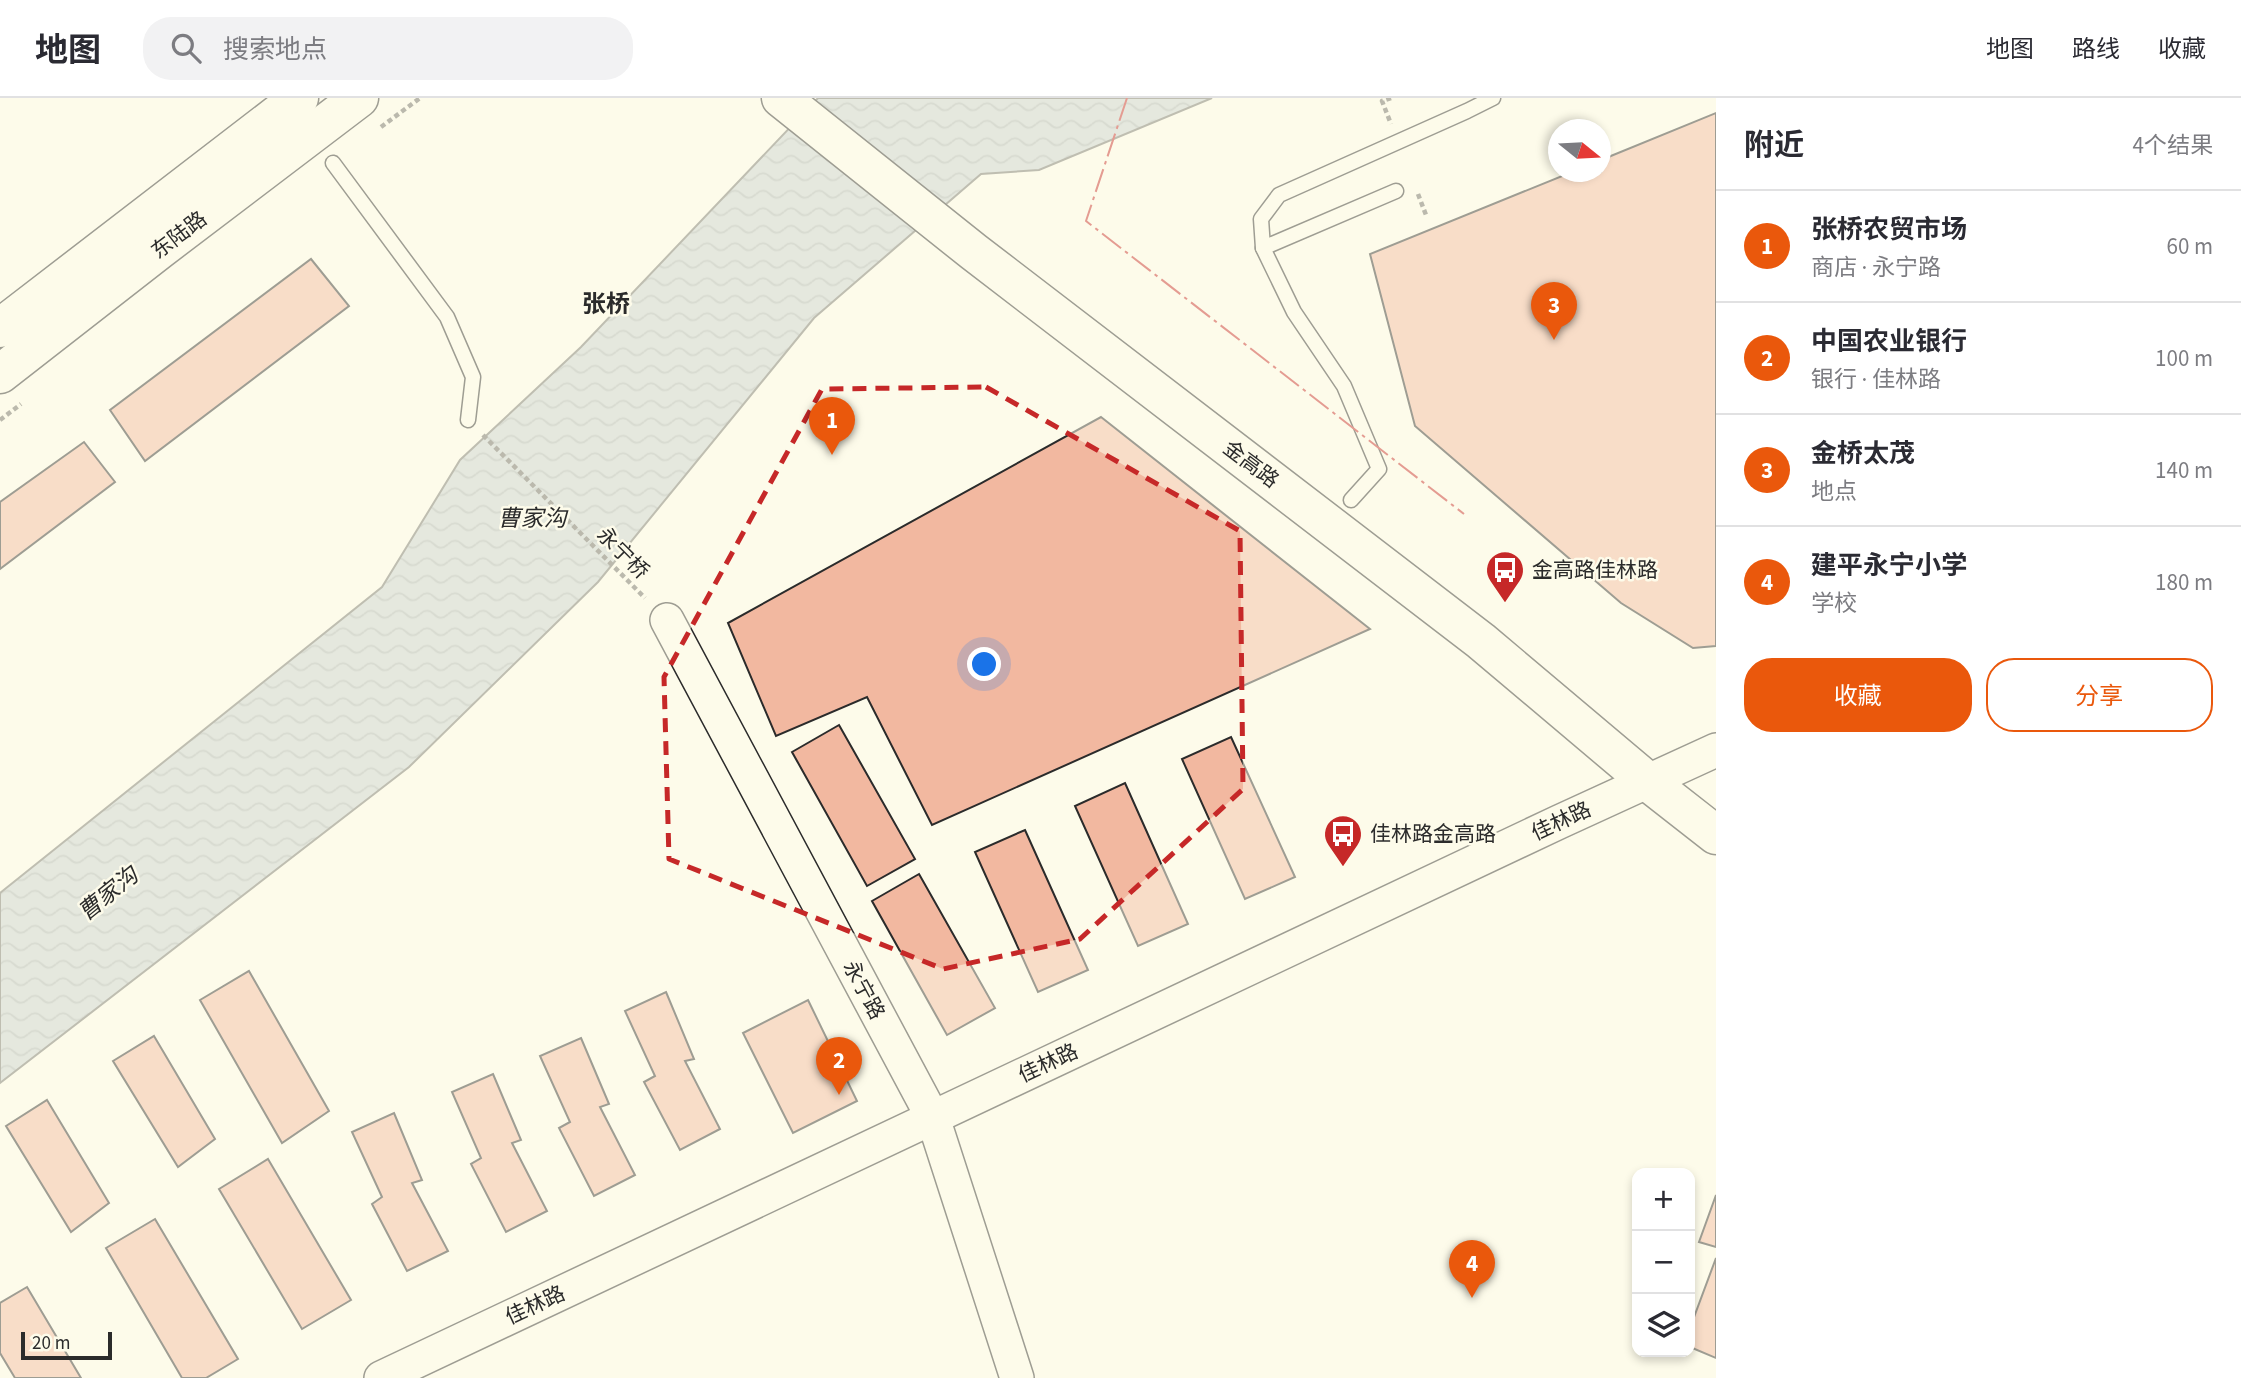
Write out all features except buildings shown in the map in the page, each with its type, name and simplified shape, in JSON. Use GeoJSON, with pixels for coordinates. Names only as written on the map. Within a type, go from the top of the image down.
{"type":"FeatureCollection","features":[{"type":"Feature","properties":{"kind":"main road","name":"东陆路"},"geometry":{"type":"LineString","coordinates":[[0,328],[299,98]]}},
{"type":"Feature","properties":{"kind":"main road","name":"东陆路"},"geometry":{"type":"LineString","coordinates":[[0,374],[359,98]]}},
{"type":"Feature","properties":{"kind":"main road","name":"金高路"},"geometry":{"type":"LineString","coordinates":[[781,98],[974,252],[1481,641],[1647,781],[1716,835]]}},
{"type":"Feature","properties":{"kind":"street","name":"永宁路"},"geometry":{"type":"LineString","coordinates":[[667,620],[933,1118],[1017,1378]]}},
{"type":"Feature","properties":{"kind":"street","name":"佳林路"},"geometry":{"type":"LineString","coordinates":[[381,1378],[1716,750]]}},
{"type":"Feature","properties":{"kind":"lane"},"geometry":{"type":"LineString","coordinates":[[1351,500],[1379,469],[1344,386],[1294,312],[1263,248],[1261,219],[1279,195],[1493,98]]}},
{"type":"Feature","properties":{"kind":"lane"},"geometry":{"type":"LineString","coordinates":[[333,163],[446,317],[473,377],[468,420]]}},
{"type":"Feature","properties":{"kind":"lane"},"geometry":{"type":"LineString","coordinates":[[1263,248],[1396,191]]}},
{"type":"Feature","properties":{"kind":"path","name":"永宁桥"},"geometry":{"type":"LineString","coordinates":[[468,420],[667,620]]}},
{"type":"Feature","properties":{"kind":"highlighted area"},"geometry":{"type":"Polygon","coordinates":[[[986,387],[1240,531],[1243,789],[1080,939],[943,969],[669,859],[664,677],[822,389],[986,387]]]}},
{"type":"Feature","properties":{"kind":"water","name":"曹家沟"},"geometry":{"type":"Polygon","coordinates":[[[818,98],[1212,98],[1039,170],[981,174],[814,318],[598,582],[409,767],[0,1083],[0,893],[382,587],[460,460],[581,347],[818,98]]]}},
{"type":"Feature","properties":{"kind":"power"},"geometry":{"type":"LineString","coordinates":[[1127,98],[1086,221],[1464,514]]}},
{"type":"Feature","properties":{"kind":"place","name":"金桥太茂"},"geometry":{"type":"Point","coordinates":[1554,340]}},
{"type":"Feature","properties":{"kind":"place","name":"张桥农贸市场"},"geometry":{"type":"Point","coordinates":[832,455]}},
{"type":"Feature","properties":{"kind":"place","name":"金高路佳林路"},"geometry":{"type":"Point","coordinates":[1505,604]}},
{"type":"Feature","properties":{"kind":"place","name":"佳林路金高路"},"geometry":{"type":"Point","coordinates":[1343,868]}},
{"type":"Feature","properties":{"kind":"place","name":"中国农业银行"},"geometry":{"type":"Point","coordinates":[839,1095]}},
{"type":"Feature","properties":{"kind":"place","name":"建平永宁小学"},"geometry":{"type":"Point","coordinates":[1472,1298]}},
{"type":"Feature","properties":{"kind":"district","name":"张桥"},"geometry":{"type":"Point","coordinates":[606,304]}}]}
